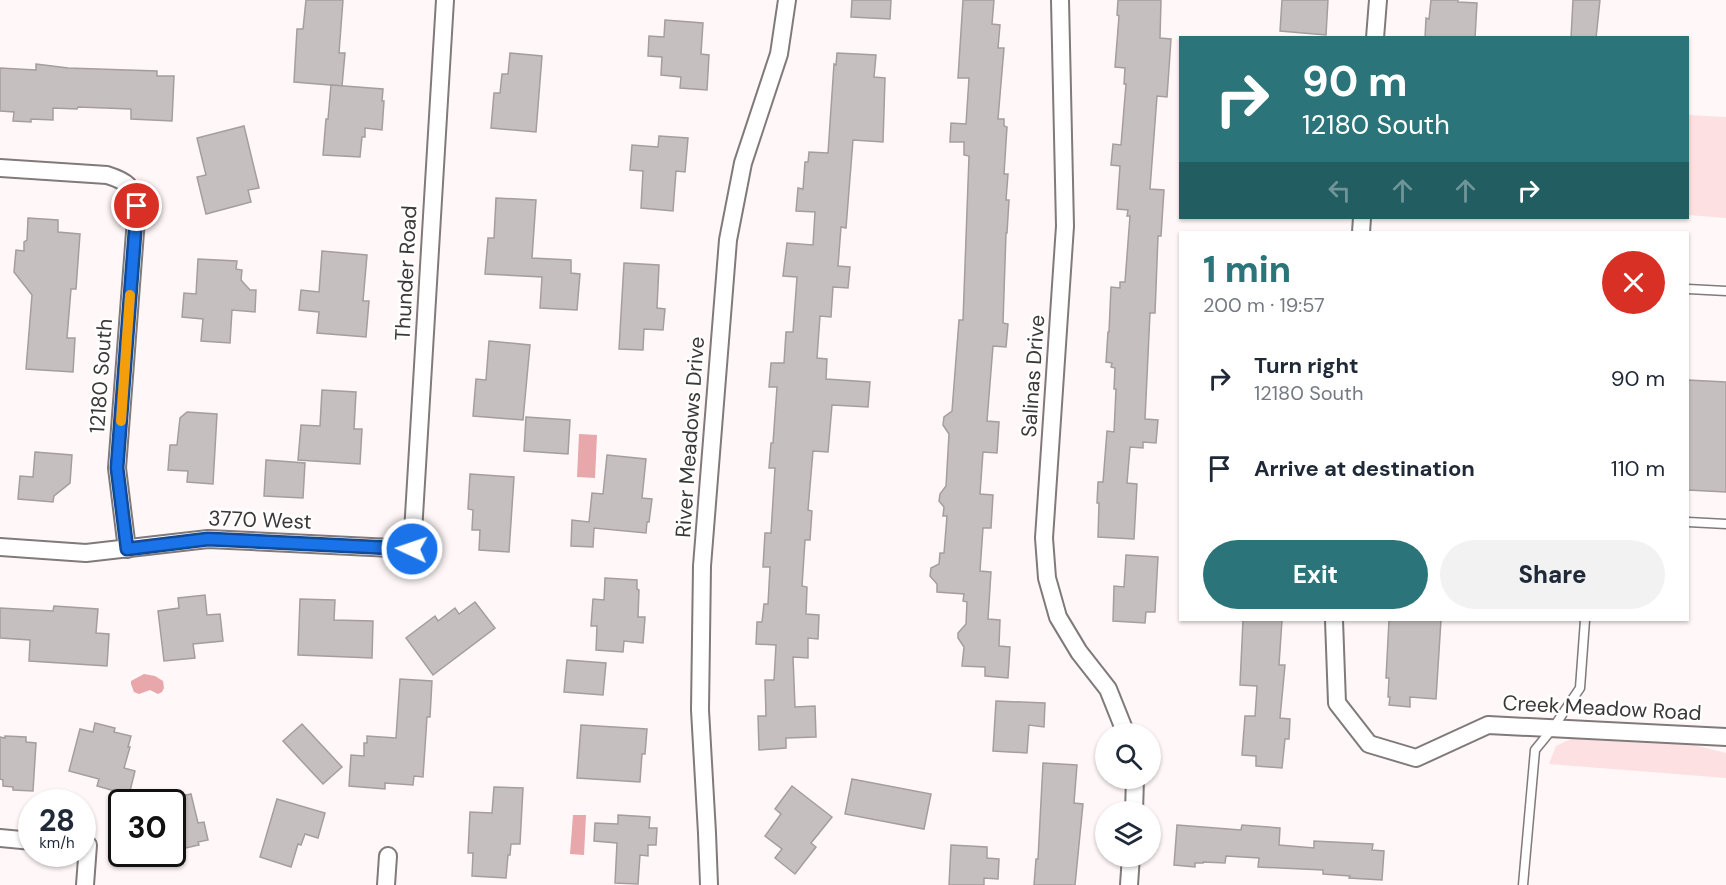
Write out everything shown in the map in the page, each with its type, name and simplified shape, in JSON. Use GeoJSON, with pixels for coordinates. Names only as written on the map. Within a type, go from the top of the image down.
{"type":"FeatureCollection","features":[{"type":"Feature","properties":{"kind":"street","name":"Thunder Road"},"geometry":{"type":"LineString","coordinates":[[412,549],[445,0]]}},
{"type":"Feature","properties":{"kind":"street","name":"River Meadows Drive"},"geometry":{"type":"LineString","coordinates":[[709,885],[700,710],[702,566],[728,240],[743,162],[779,54],[788,0]]}},
{"type":"Feature","properties":{"kind":"street","name":"Salinas Drive"},"geometry":{"type":"LineString","coordinates":[[1060,0],[1065,226],[1044,538],[1047,578],[1058,617],[1079,652],[1108,689],[1122,723]]}},
{"type":"Feature","properties":{"kind":"street"},"geometry":{"type":"LineString","coordinates":[[1375,36],[1378,0]]}},
{"type":"Feature","properties":{"kind":"street","name":"12180 South"},"geometry":{"type":"LineString","coordinates":[[0,168],[107,175],[122,180],[131,189],[137,206],[117,468],[127,549]]}},
{"type":"Feature","properties":{"kind":"street","name":"3770 West"},"geometry":{"type":"LineString","coordinates":[[0,547],[86,553],[208,539],[412,549]]}},
{"type":"Feature","properties":{"kind":"street","name":"Creek Meadow Road"},"geometry":{"type":"LineString","coordinates":[[1334,621],[1337,703],[1369,744],[1416,758],[1488,724],[1726,737]]}},
{"type":"Feature","properties":{"kind":"street"},"geometry":{"type":"LineString","coordinates":[[0,838],[18,840]]}},
{"type":"Feature","properties":{"kind":"street"},"geometry":{"type":"LineString","coordinates":[[386,885],[388,856]]}},
{"type":"Feature","properties":{"kind":"street"},"geometry":{"type":"LineString","coordinates":[[85,867],[85,885]]}},
{"type":"Feature","properties":{"kind":"street"},"geometry":{"type":"LineString","coordinates":[[1129,885],[1130,867]]}},
{"type":"Feature","properties":{"kind":"lane"},"geometry":{"type":"LineString","coordinates":[[1689,289],[1726,291]]}},
{"type":"Feature","properties":{"kind":"lane"},"geometry":{"type":"LineString","coordinates":[[1689,522],[1726,525]]}},
{"type":"Feature","properties":{"kind":"lane"},"geometry":{"type":"LineString","coordinates":[[1523,885],[1535,750],[1580,688],[1585,621]]}},
{"type":"Feature","properties":{"kind":"shaded area"},"geometry":{"type":"Polygon","coordinates":[[[1689,115],[1726,117],[1726,218],[1689,215],[1689,115]]]}},
{"type":"Feature","properties":{"kind":"shaded area"},"geometry":{"type":"Polygon","coordinates":[[[579,434],[597,435],[595,478],[577,477],[579,434]]]}},
{"type":"Feature","properties":{"kind":"shaded area"},"geometry":{"type":"Polygon","coordinates":[[[144,674],[155,676],[163,681],[162,692],[158,694],[150,690],[139,694],[134,692],[131,681],[144,674]]]}},
{"type":"Feature","properties":{"kind":"shaded area"},"geometry":{"type":"Polygon","coordinates":[[[1577,736],[1683,742],[1726,753],[1726,778],[1549,764],[1556,746],[1577,736]]]}},
{"type":"Feature","properties":{"kind":"shaded area"},"geometry":{"type":"Polygon","coordinates":[[[573,815],[586,815],[584,855],[570,854],[573,815]]]}},
{"type":"Feature","properties":{"kind":"building"},"geometry":{"type":"Polygon","coordinates":[[[306,0],[343,0],[339,53],[345,53],[342,86],[294,82],[297,29],[303,29],[306,0]]]}},
{"type":"Feature","properties":{"kind":"building"},"geometry":{"type":"Polygon","coordinates":[[[852,0],[891,0],[890,19],[851,17],[852,0]]]}},
{"type":"Feature","properties":{"kind":"building"},"geometry":{"type":"Polygon","coordinates":[[[963,0],[994,0],[992,24],[1000,25],[998,48],[1004,48],[998,119],[1004,119],[1004,126],[1007,127],[1004,174],[1008,174],[1006,200],[1009,200],[1003,323],[1008,324],[1006,347],[993,346],[987,421],[999,422],[997,453],[983,452],[980,494],[993,495],[991,528],[983,528],[980,571],[991,572],[988,619],[1000,620],[999,646],[1010,647],[1008,678],[985,676],[985,667],[962,666],[964,647],[958,638],[958,633],[966,624],[967,602],[963,601],[964,594],[937,592],[937,584],[930,576],[931,568],[939,564],[940,553],[944,553],[947,516],[943,516],[944,507],[939,501],[940,494],[946,486],[949,434],[943,425],[944,417],[952,411],[959,320],[963,320],[969,156],[964,155],[964,142],[950,142],[951,123],[966,124],[969,78],[958,78],[963,0]]]}},
{"type":"Feature","properties":{"kind":"building"},"geometry":{"type":"Polygon","coordinates":[[[1118,0],[1161,0],[1160,38],[1171,39],[1167,97],[1157,96],[1150,189],[1164,190],[1161,236],[1158,236],[1155,313],[1150,313],[1145,419],[1158,420],[1156,443],[1143,442],[1143,448],[1130,447],[1127,483],[1137,484],[1134,539],[1098,537],[1098,482],[1103,482],[1107,431],[1114,432],[1115,368],[1111,367],[1112,363],[1106,362],[1111,287],[1120,288],[1120,282],[1125,282],[1130,216],[1127,216],[1128,210],[1117,209],[1120,166],[1111,165],[1113,144],[1121,145],[1126,84],[1124,84],[1125,68],[1115,67],[1118,0]]]}},
{"type":"Feature","properties":{"kind":"building"},"geometry":{"type":"Polygon","coordinates":[[[1282,0],[1328,0],[1326,35],[1280,31],[1282,0]]]}},
{"type":"Feature","properties":{"kind":"building"},"geometry":{"type":"Polygon","coordinates":[[[1431,0],[1477,3],[1475,36],[1425,36],[1426,18],[1429,19],[1431,0]]]}},
{"type":"Feature","properties":{"kind":"building"},"geometry":{"type":"Polygon","coordinates":[[[1573,0],[1600,0],[1596,36],[1571,36],[1573,0]]]}},
{"type":"Feature","properties":{"kind":"building"},"geometry":{"type":"Polygon","coordinates":[[[665,20],[703,23],[701,54],[709,55],[707,90],[680,88],[681,77],[661,75],[662,57],[648,56],[649,36],[664,37],[665,20]]]}},
{"type":"Feature","properties":{"kind":"building"},"geometry":{"type":"Polygon","coordinates":[[[510,53],[542,56],[536,132],[491,128],[494,93],[500,93],[502,74],[508,74],[510,53]]]}},
{"type":"Feature","properties":{"kind":"building"},"geometry":{"type":"Polygon","coordinates":[[[837,53],[876,55],[874,77],[885,78],[883,142],[853,140],[846,228],[841,227],[838,266],[850,267],[848,288],[833,287],[831,317],[820,316],[817,358],[827,359],[826,379],[870,382],[868,407],[832,405],[828,452],[813,451],[808,510],[812,511],[810,540],[805,540],[802,586],[807,587],[806,614],[819,615],[818,639],[808,638],[808,658],[793,657],[795,707],[815,706],[816,737],[786,738],[786,748],[759,750],[758,716],[766,716],[765,680],[774,680],[776,645],[756,644],[757,622],[762,622],[764,604],[768,604],[770,567],[763,567],[765,533],[771,533],[775,468],[769,468],[777,387],[769,387],[771,363],[784,363],[786,332],[793,332],[797,277],[783,276],[787,243],[813,245],[815,212],[796,211],[798,188],[803,189],[805,162],[808,162],[809,152],[828,153],[834,64],[836,65],[837,53]]]}},
{"type":"Feature","properties":{"kind":"building"},"geometry":{"type":"Polygon","coordinates":[[[36,64],[68,68],[157,71],[157,76],[174,76],[172,121],[131,119],[131,109],[78,107],[77,109],[53,108],[53,120],[13,121],[14,112],[0,111],[0,68],[36,70],[36,64]]]}},
{"type":"Feature","properties":{"kind":"building"},"geometry":{"type":"Polygon","coordinates":[[[331,85],[383,89],[382,130],[365,128],[360,157],[323,155],[331,85]]]}},
{"type":"Feature","properties":{"kind":"building"},"geometry":{"type":"Polygon","coordinates":[[[244,126],[259,188],[248,190],[251,202],[206,214],[197,177],[206,175],[197,138],[244,126]]]}},
{"type":"Feature","properties":{"kind":"building"},"geometry":{"type":"Polygon","coordinates":[[[659,136],[688,138],[685,172],[676,171],[673,211],[641,208],[643,171],[630,170],[632,145],[658,147],[659,136]]]}},
{"type":"Feature","properties":{"kind":"building"},"geometry":{"type":"Polygon","coordinates":[[[496,198],[536,200],[532,258],[571,260],[571,273],[580,274],[577,310],[540,308],[542,277],[485,274],[488,238],[494,238],[496,198]]]}},
{"type":"Feature","properties":{"kind":"building"},"geometry":{"type":"Polygon","coordinates":[[[28,218],[58,220],[58,232],[80,234],[76,289],[71,289],[67,338],[75,338],[73,372],[26,369],[32,295],[14,272],[16,250],[24,251],[24,242],[27,240],[28,218]]]}},
{"type":"Feature","properties":{"kind":"building"},"geometry":{"type":"Polygon","coordinates":[[[322,251],[367,255],[363,301],[369,301],[366,337],[317,333],[319,312],[299,310],[301,290],[319,292],[322,251]]]}},
{"type":"Feature","properties":{"kind":"building"},"geometry":{"type":"Polygon","coordinates":[[[198,259],[237,261],[236,269],[242,270],[241,280],[250,290],[256,290],[255,312],[232,310],[230,343],[201,341],[203,319],[182,317],[184,293],[196,294],[198,259]]]}},
{"type":"Feature","properties":{"kind":"building"},"geometry":{"type":"Polygon","coordinates":[[[624,263],[659,265],[657,308],[665,309],[663,330],[644,329],[643,350],[619,349],[624,263]]]}},
{"type":"Feature","properties":{"kind":"building"},"geometry":{"type":"Polygon","coordinates":[[[489,341],[530,345],[523,420],[473,416],[476,379],[486,380],[489,341]]]}},
{"type":"Feature","properties":{"kind":"building"},"geometry":{"type":"Polygon","coordinates":[[[1689,380],[1726,382],[1726,492],[1689,490],[1689,380]]]}},
{"type":"Feature","properties":{"kind":"building"},"geometry":{"type":"Polygon","coordinates":[[[322,390],[356,392],[354,429],[362,429],[360,464],[298,460],[301,425],[320,426],[322,390]]]}},
{"type":"Feature","properties":{"kind":"building"},"geometry":{"type":"Polygon","coordinates":[[[187,412],[217,414],[213,484],[187,482],[188,471],[168,470],[170,445],[177,445],[180,418],[187,412]]]}},
{"type":"Feature","properties":{"kind":"building"},"geometry":{"type":"Polygon","coordinates":[[[526,417],[570,420],[568,454],[524,451],[526,417]]]}},
{"type":"Feature","properties":{"kind":"building"},"geometry":{"type":"Polygon","coordinates":[[[35,452],[72,455],[70,483],[54,496],[53,502],[18,499],[20,476],[33,477],[35,452]]]}},
{"type":"Feature","properties":{"kind":"building"},"geometry":{"type":"Polygon","coordinates":[[[607,455],[646,459],[642,498],[652,499],[646,533],[594,528],[593,547],[571,546],[572,520],[589,522],[592,493],[603,494],[607,455]]]}},
{"type":"Feature","properties":{"kind":"building"},"geometry":{"type":"Polygon","coordinates":[[[266,460],[305,463],[303,498],[264,496],[266,460]]]}},
{"type":"Feature","properties":{"kind":"building"},"geometry":{"type":"Polygon","coordinates":[[[470,474],[514,477],[509,552],[479,550],[480,530],[472,530],[473,510],[468,509],[470,474]]]}},
{"type":"Feature","properties":{"kind":"building"},"geometry":{"type":"Polygon","coordinates":[[[1126,555],[1158,557],[1155,612],[1146,612],[1145,623],[1113,621],[1114,586],[1124,587],[1126,555]]]}},
{"type":"Feature","properties":{"kind":"building"},"geometry":{"type":"Polygon","coordinates":[[[605,578],[637,580],[638,617],[645,617],[643,643],[624,641],[623,652],[596,650],[597,626],[591,626],[593,599],[604,600],[605,578]]]}},
{"type":"Feature","properties":{"kind":"building"},"geometry":{"type":"Polygon","coordinates":[[[205,595],[207,615],[220,614],[223,641],[193,644],[195,658],[164,661],[158,611],[179,608],[178,598],[205,595]]]}},
{"type":"Feature","properties":{"kind":"building"},"geometry":{"type":"Polygon","coordinates":[[[300,599],[335,600],[334,620],[373,621],[372,658],[298,655],[300,599]]]}},
{"type":"Feature","properties":{"kind":"building"},"geometry":{"type":"Polygon","coordinates":[[[475,602],[495,628],[433,675],[406,638],[435,616],[438,621],[455,608],[459,614],[475,602]]]}},
{"type":"Feature","properties":{"kind":"building"},"geometry":{"type":"Polygon","coordinates":[[[54,606],[98,609],[96,633],[109,634],[107,666],[29,661],[30,640],[0,638],[0,608],[53,611],[54,606]]]}},
{"type":"Feature","properties":{"kind":"building"},"geometry":{"type":"Polygon","coordinates":[[[1243,621],[1282,621],[1279,665],[1285,665],[1280,718],[1290,719],[1289,739],[1285,739],[1282,768],[1256,766],[1256,756],[1242,755],[1245,716],[1255,716],[1257,686],[1240,685],[1243,621]]]}},
{"type":"Feature","properties":{"kind":"building"},"geometry":{"type":"Polygon","coordinates":[[[1389,621],[1441,621],[1436,699],[1410,697],[1410,707],[1389,705],[1389,678],[1386,678],[1389,621]]]}},
{"type":"Feature","properties":{"kind":"building"},"geometry":{"type":"Polygon","coordinates":[[[567,660],[606,663],[603,695],[564,692],[567,660]]]}},
{"type":"Feature","properties":{"kind":"building"},"geometry":{"type":"Polygon","coordinates":[[[400,679],[432,681],[423,777],[414,776],[413,785],[385,783],[385,789],[349,786],[351,755],[364,756],[364,743],[367,743],[367,736],[396,738],[400,679]]]}},
{"type":"Feature","properties":{"kind":"building"},"geometry":{"type":"Polygon","coordinates":[[[996,701],[1045,703],[1044,727],[1029,725],[1027,753],[993,751],[996,701]]]}},
{"type":"Feature","properties":{"kind":"building"},"geometry":{"type":"Polygon","coordinates":[[[95,723],[115,728],[114,732],[131,736],[124,768],[135,771],[130,789],[108,789],[97,786],[99,779],[69,771],[80,729],[93,732],[95,723]]]}},
{"type":"Feature","properties":{"kind":"building"},"geometry":{"type":"Polygon","coordinates":[[[302,724],[342,767],[323,784],[283,741],[302,724]]]}},
{"type":"Feature","properties":{"kind":"building"},"geometry":{"type":"Polygon","coordinates":[[[581,725],[647,729],[640,782],[577,778],[581,725]]]}},
{"type":"Feature","properties":{"kind":"building"},"geometry":{"type":"Polygon","coordinates":[[[5,736],[26,737],[26,742],[36,743],[33,789],[13,790],[13,787],[3,786],[3,780],[0,779],[0,737],[5,738],[5,736]]]}},
{"type":"Feature","properties":{"kind":"building"},"geometry":{"type":"Polygon","coordinates":[[[1043,763],[1077,765],[1074,803],[1083,804],[1075,885],[1034,885],[1036,859],[1038,859],[1043,763]]]}},
{"type":"Feature","properties":{"kind":"building"},"geometry":{"type":"Polygon","coordinates":[[[852,779],[931,794],[924,829],[845,814],[852,779]]]}},
{"type":"Feature","properties":{"kind":"building"},"geometry":{"type":"Polygon","coordinates":[[[792,786],[832,817],[811,843],[816,847],[795,874],[775,858],[782,849],[765,836],[781,814],[775,809],[792,786]]]}},
{"type":"Feature","properties":{"kind":"building"},"geometry":{"type":"Polygon","coordinates":[[[494,787],[523,788],[520,844],[511,844],[506,878],[472,876],[473,853],[468,853],[470,812],[492,813],[494,787]]]}},
{"type":"Feature","properties":{"kind":"building"},"geometry":{"type":"Polygon","coordinates":[[[191,794],[198,823],[204,822],[208,840],[186,848],[186,795],[191,794]]]}},
{"type":"Feature","properties":{"kind":"building"},"geometry":{"type":"Polygon","coordinates":[[[277,799],[325,813],[318,838],[305,834],[301,845],[298,844],[291,867],[260,857],[277,799]]]}},
{"type":"Feature","properties":{"kind":"building"},"geometry":{"type":"Polygon","coordinates":[[[618,815],[650,817],[649,828],[657,828],[656,845],[648,845],[648,856],[640,855],[638,884],[615,883],[617,843],[594,841],[595,823],[618,824],[618,815]]]}},
{"type":"Feature","properties":{"kind":"building"},"geometry":{"type":"Polygon","coordinates":[[[1177,825],[1241,830],[1242,825],[1280,828],[1279,845],[1314,848],[1314,841],[1373,844],[1372,850],[1384,851],[1382,880],[1323,874],[1323,870],[1258,867],[1259,858],[1226,856],[1225,863],[1195,863],[1195,867],[1174,865],[1177,825]]]}},
{"type":"Feature","properties":{"kind":"building"},"geometry":{"type":"Polygon","coordinates":[[[951,845],[987,847],[987,858],[999,859],[998,879],[984,878],[984,885],[949,885],[951,845]]]}},
{"type":"Feature","properties":{"kind":"slow traffic"},"geometry":{"type":"LineString","coordinates":[[121,421],[130,295]]}},
{"type":"Feature","properties":{"kind":"route"},"geometry":{"type":"LineString","coordinates":[[137,206],[117,468],[127,549],[208,539],[412,549]]}}]}
